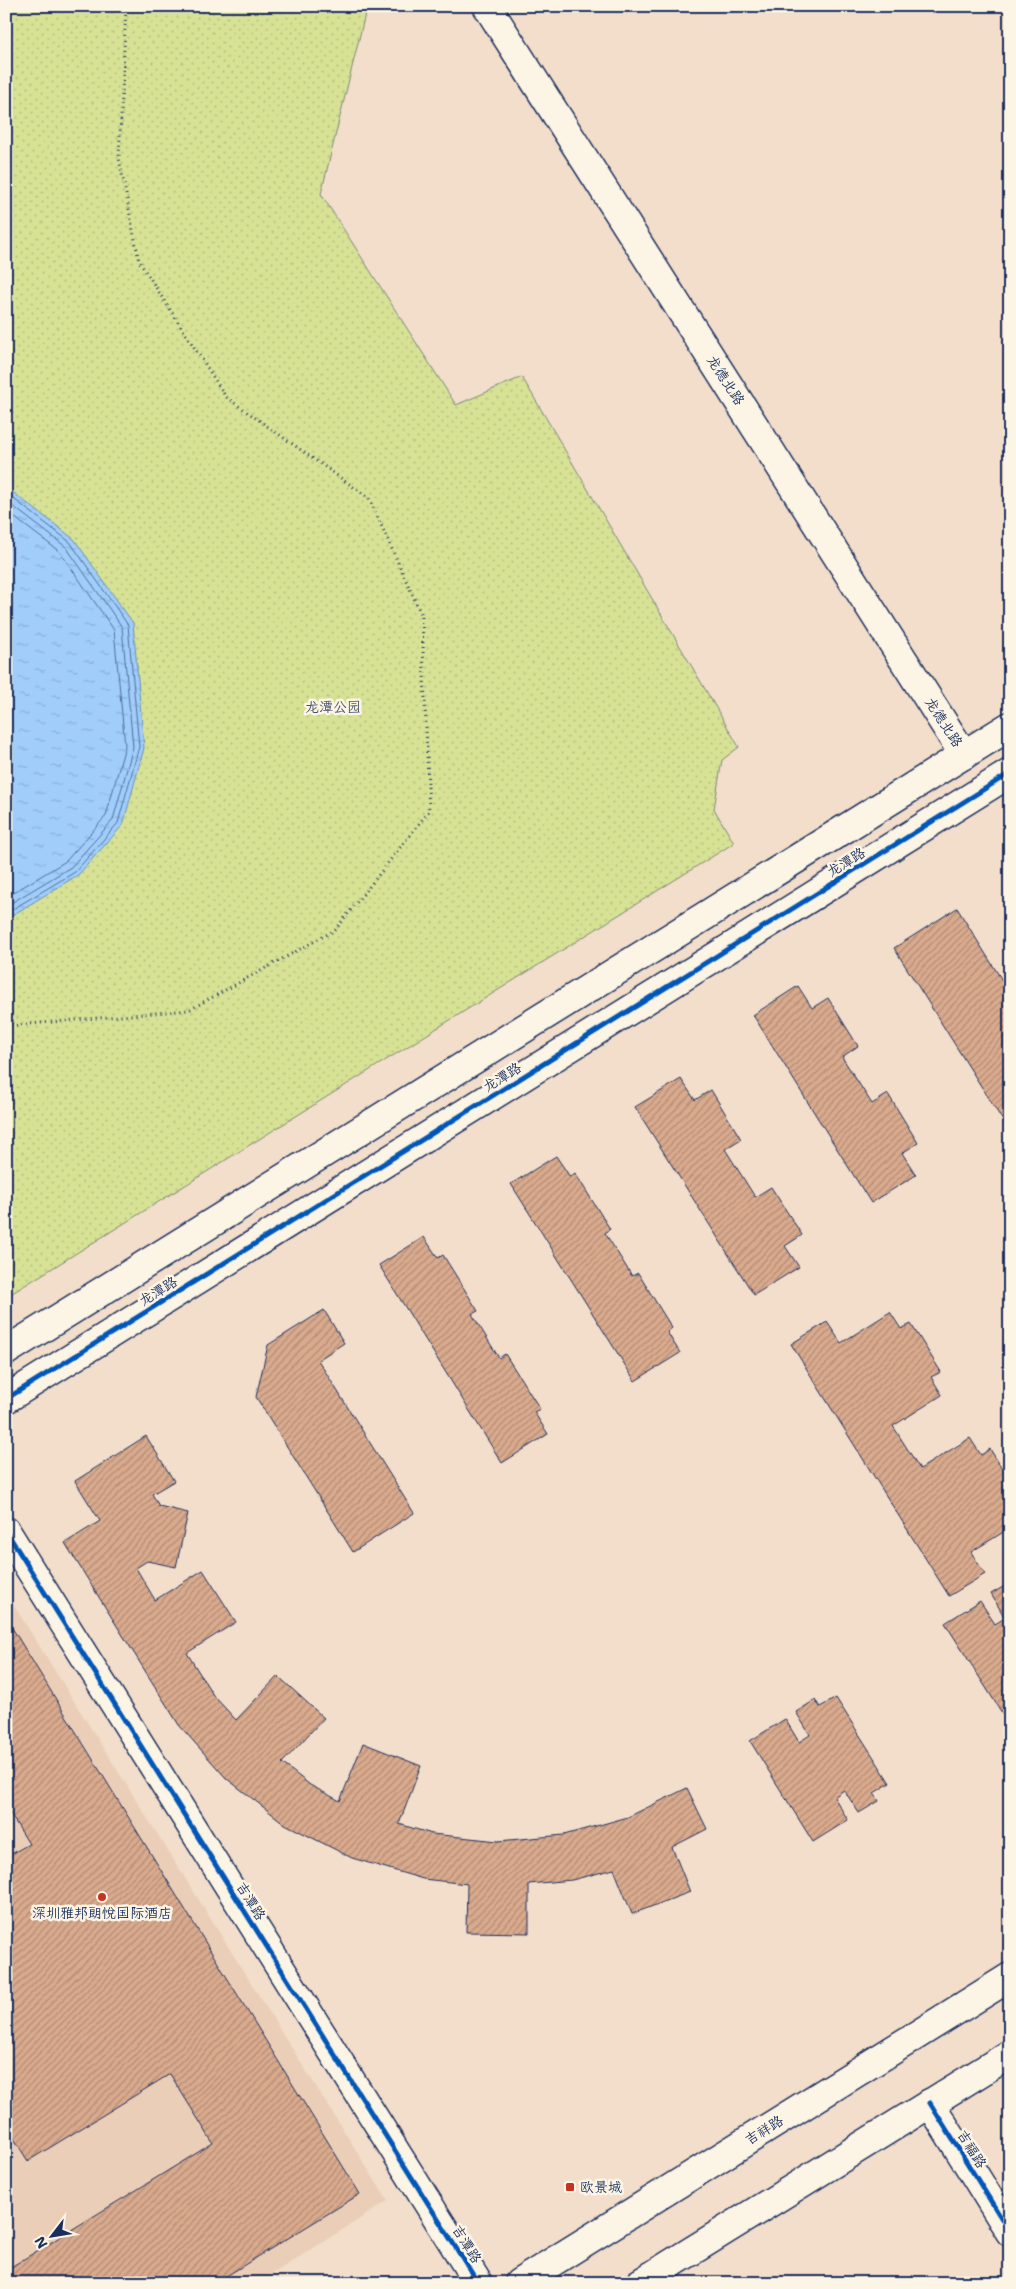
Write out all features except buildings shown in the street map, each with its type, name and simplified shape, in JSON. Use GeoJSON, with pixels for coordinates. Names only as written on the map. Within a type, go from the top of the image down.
{"type":"FeatureCollection","features":[{"type":"Feature","properties":{"kind":"street","name":"龙德北路"},"geometry":{"type":"LineString","coordinates":[[487,6],[964,755]]}},
{"type":"Feature","properties":{"kind":"street","name":"龙潭路"},"geometry":{"type":"LineString","coordinates":[[6,1351],[1010,726]]}},
{"type":"Feature","properties":{"kind":"street","name":"龙潭路"},"geometry":{"type":"LineString","coordinates":[[6,1399],[1010,773]]}},
{"type":"Feature","properties":{"kind":"street","name":"吉潭路"},"geometry":{"type":"LineString","coordinates":[[6,1531],[478,2283]]}},
{"type":"Feature","properties":{"kind":"street","name":"吉祥路"},"geometry":{"type":"LineString","coordinates":[[519,2283],[1010,1978]]}},
{"type":"Feature","properties":{"kind":"street"},"geometry":{"type":"LineString","coordinates":[[640,2283],[1010,2054]]}},
{"type":"Feature","properties":{"kind":"street","name":"吉福路"},"geometry":{"type":"LineString","coordinates":[[930,2103],[1010,2232]]}},
{"type":"Feature","properties":{"kind":"path"},"geometry":{"type":"LineString","coordinates":[[6,1026],[188,1010],[335,930],[429,811],[422,616],[369,498],[226,397],[139,261],[119,158],[126,6]]}},
{"type":"Feature","properties":{"kind":"shaded area","name":"深圳雅邦朗悦国际酒店"},"geometry":{"type":"Polygon","coordinates":[[[6,1593],[388,2201],[258,2283],[6,2283],[6,1593]]]}},
{"type":"Feature","properties":{"kind":"green space","name":"龙潭公园"},"geometry":{"type":"Polygon","coordinates":[[[6,6],[367,6],[321,194],[456,405],[522,377],[739,747],[722,760],[714,809],[734,843],[6,1297],[6,6]]]}},
{"type":"Feature","properties":{"kind":"water"},"geometry":{"type":"Polygon","coordinates":[[[6,487],[74,539],[133,623],[144,748],[123,825],[78,875],[6,919],[6,487]]]}},
{"type":"Feature","properties":{"kind":"cycle path"},"geometry":{"type":"LineString","coordinates":[[6,1399],[1010,773]]}},
{"type":"Feature","properties":{"kind":"cycle path"},"geometry":{"type":"LineString","coordinates":[[6,1531],[478,2283]]}},
{"type":"Feature","properties":{"kind":"cycle path"},"geometry":{"type":"LineString","coordinates":[[930,2103],[1010,2232]]}},
{"type":"Feature","properties":{"kind":"place","name":"深圳雅邦朗悦国际酒店"},"geometry":{"type":"Point","coordinates":[102,1897]}},
{"type":"Feature","properties":{"kind":"place","name":"欧景城"},"geometry":{"type":"Point","coordinates":[570,2187]}}]}
